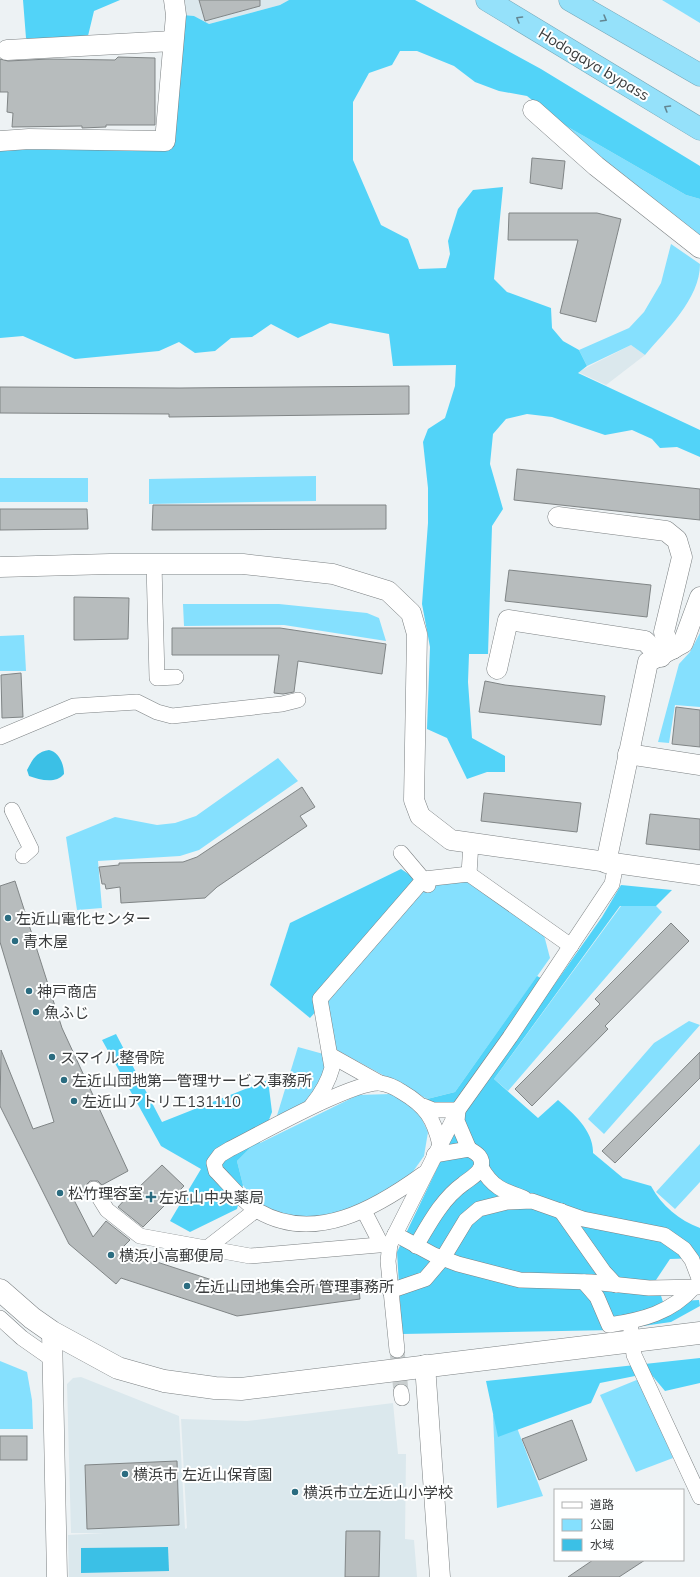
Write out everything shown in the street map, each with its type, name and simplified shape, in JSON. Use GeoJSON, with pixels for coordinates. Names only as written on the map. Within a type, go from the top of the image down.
{"type":"FeatureCollection","features":[{"type":"Feature","properties":{"kind":"highway","name":"Hodogaya bypass"},"geometry":{"type":"LineString","coordinates":[[487,0],[700,128]]}},
{"type":"Feature","properties":{"kind":"highway"},"geometry":{"type":"LineString","coordinates":[[570,0],[700,75]]}},
{"type":"Feature","properties":{"kind":"street"},"geometry":{"type":"LineString","coordinates":[[0,141],[29,139],[164,141],[176,14],[174,0]]}},
{"type":"Feature","properties":{"kind":"street"},"geometry":{"type":"LineString","coordinates":[[7,50],[173,41]]}},
{"type":"Feature","properties":{"kind":"street"},"geometry":{"type":"LineString","coordinates":[[534,110],[596,166],[700,248]]}},
{"type":"Feature","properties":{"kind":"street"},"geometry":{"type":"LineString","coordinates":[[558,517],[666,531],[677,540],[682,557],[664,632],[668,644],[667,653]]}},
{"type":"Feature","properties":{"kind":"street"},"geometry":{"type":"LineString","coordinates":[[154,564],[157,678],[176,677]]}},
{"type":"Feature","properties":{"kind":"street"},"geometry":{"type":"LineString","coordinates":[[0,567],[243,564],[333,574],[388,591],[411,613],[417,634],[414,800],[420,816],[451,840],[700,875]]}},
{"type":"Feature","properties":{"kind":"street"},"geometry":{"type":"LineString","coordinates":[[397,1350],[390,1291],[388,1261],[389,1241],[458,1110],[510,1038],[612,884],[611,863],[628,754],[648,662],[683,643],[700,597]]}},
{"type":"Feature","properties":{"kind":"street"},"geometry":{"type":"LineString","coordinates":[[498,669],[508,620],[645,640],[667,653]]}},
{"type":"Feature","properties":{"kind":"street"},"geometry":{"type":"LineString","coordinates":[[0,737],[74,706],[137,702],[151,710],[172,716],[282,704],[298,700]]}},
{"type":"Feature","properties":{"kind":"street"},"geometry":{"type":"LineString","coordinates":[[0,726],[34,722]]}},
{"type":"Feature","properties":{"kind":"street"},"geometry":{"type":"LineString","coordinates":[[628,754],[700,764]]}},
{"type":"Feature","properties":{"kind":"street"},"geometry":{"type":"LineString","coordinates":[[12,810],[30,849],[23,856]]}},
{"type":"Feature","properties":{"kind":"street"},"geometry":{"type":"LineString","coordinates":[[469,874],[472,843]]}},
{"type":"Feature","properties":{"kind":"street"},"geometry":{"type":"LineString","coordinates":[[401,853],[426,882]]}},
{"type":"Feature","properties":{"kind":"street"},"geometry":{"type":"LineString","coordinates":[[308,1110],[323,1092],[332,1068],[320,999],[426,882],[469,874],[571,946]]}},
{"type":"Feature","properties":{"kind":"street"},"geometry":{"type":"LineString","coordinates":[[330,1054],[380,1083],[393,1087],[423,1106],[433,1110],[458,1110]]}},
{"type":"Feature","properties":{"kind":"street"},"geometry":{"type":"LineString","coordinates":[[380,1083],[360,1086],[308,1110],[225,1152],[220,1155],[214,1163],[216,1171],[256,1210],[276,1220],[295,1224],[312,1224],[334,1221],[364,1211],[400,1191],[426,1172]]}},
{"type":"Feature","properties":{"kind":"street"},"geometry":{"type":"LineString","coordinates":[[423,1106],[430,1116],[437,1150]]}},
{"type":"Feature","properties":{"kind":"street"},"geometry":{"type":"LineString","coordinates":[[458,1110],[457,1121],[469,1148],[478,1154],[481,1160],[481,1168],[487,1178],[499,1189],[583,1219],[664,1235],[684,1249],[692,1260],[698,1285]]}},
{"type":"Feature","properties":{"kind":"street"},"geometry":{"type":"LineString","coordinates":[[437,1150],[469,1148]]}},
{"type":"Feature","properties":{"kind":"street"},"geometry":{"type":"LineString","coordinates":[[416,1246],[446,1199],[462,1184],[476,1175],[481,1168]]}},
{"type":"Feature","properties":{"kind":"street"},"geometry":{"type":"LineString","coordinates":[[94,1189],[108,1210],[140,1236],[250,1256],[389,1241],[416,1246],[472,1269],[520,1280],[584,1282],[649,1288],[698,1285]]}},
{"type":"Feature","properties":{"kind":"street"},"geometry":{"type":"LineString","coordinates":[[390,1291],[425,1279],[443,1258],[466,1220],[479,1209],[507,1202],[532,1202]]}},
{"type":"Feature","properties":{"kind":"street"},"geometry":{"type":"LineString","coordinates":[[206,1248],[256,1210]]}},
{"type":"Feature","properties":{"kind":"street"},"geometry":{"type":"LineString","coordinates":[[364,1211],[389,1241]]}},
{"type":"Feature","properties":{"kind":"street"},"geometry":{"type":"LineString","coordinates":[[561,1211],[604,1272],[616,1285]]}},
{"type":"Feature","properties":{"kind":"street"},"geometry":{"type":"LineString","coordinates":[[312,1224],[315,1250]]}},
{"type":"Feature","properties":{"kind":"street"},"geometry":{"type":"LineString","coordinates":[[584,1282],[597,1297],[609,1325],[631,1331]]}},
{"type":"Feature","properties":{"kind":"street"},"geometry":{"type":"LineString","coordinates":[[698,1285],[671,1308],[638,1321],[631,1331],[634,1356],[700,1497]]}},
{"type":"Feature","properties":{"kind":"street"},"geometry":{"type":"LineString","coordinates":[[0,1290],[32,1318],[52,1332],[118,1368],[164,1381],[215,1388],[240,1389],[425,1366],[631,1331],[700,1333]]}},
{"type":"Feature","properties":{"kind":"street"},"geometry":{"type":"LineString","coordinates":[[0,1318],[22,1338],[52,1359]]}},
{"type":"Feature","properties":{"kind":"street"},"geometry":{"type":"LineString","coordinates":[[0,1331],[22,1338]]}},
{"type":"Feature","properties":{"kind":"street"},"geometry":{"type":"LineString","coordinates":[[52,1332],[57,1577]]}},
{"type":"Feature","properties":{"kind":"street"},"geometry":{"type":"LineString","coordinates":[[425,1366],[440,1577]]}},
{"type":"Feature","properties":{"kind":"shaded area"},"geometry":{"type":"Polygon","coordinates":[[[23,0],[120,0],[94,11],[87,40],[32,44],[26,38],[23,0]]]}},
{"type":"Feature","properties":{"kind":"shaded area"},"geometry":{"type":"Polygon","coordinates":[[[181,0],[289,0],[280,5],[209,24],[194,16],[183,15],[181,0]]]}},
{"type":"Feature","properties":{"kind":"shaded area"},"geometry":{"type":"Polygon","coordinates":[[[289,0],[415,0],[541,69],[700,166],[700,199],[686,195],[561,123],[527,96],[499,91],[475,82],[454,66],[417,51],[400,51],[392,65],[369,73],[353,102],[353,160],[381,225],[408,239],[419,269],[446,268],[450,254],[448,241],[458,209],[473,190],[503,187],[494,279],[507,292],[551,308],[552,328],[563,341],[579,350],[587,366],[578,373],[700,430],[700,457],[677,447],[660,448],[652,439],[632,430],[605,435],[552,417],[527,414],[506,419],[493,434],[490,464],[503,509],[492,526],[488,654],[469,654],[468,682],[472,738],[505,756],[505,772],[487,772],[467,779],[447,738],[427,729],[430,647],[422,604],[428,523],[428,488],[423,442],[428,429],[445,418],[455,386],[456,365],[393,366],[389,334],[330,323],[298,338],[271,324],[252,337],[231,338],[215,351],[195,353],[179,342],[159,351],[75,359],[23,336],[0,338],[0,146],[167,146],[183,15],[194,16],[209,24],[280,5],[289,0]]]}},
{"type":"Feature","properties":{"kind":"shaded area"},"geometry":{"type":"Polygon","coordinates":[[[631,345],[645,355],[606,385],[578,372],[631,345]]]}},
{"type":"Feature","properties":{"kind":"shaded area"},"geometry":{"type":"Polygon","coordinates":[[[401,869],[427,886],[310,1018],[270,985],[290,923],[401,869]]]}},
{"type":"Feature","properties":{"kind":"shaded area"},"geometry":{"type":"Polygon","coordinates":[[[621,885],[672,890],[656,906],[620,906],[494,1079],[538,1118],[558,1100],[582,1123],[590,1137],[593,1153],[623,1178],[651,1186],[660,1200],[672,1212],[692,1225],[700,1228],[700,1258],[670,1259],[656,1280],[663,1302],[699,1300],[700,1306],[671,1322],[615,1330],[402,1334],[397,1252],[456,1129],[427,1099],[455,1092],[537,976],[554,985],[602,917],[621,885]]]}},
{"type":"Feature","properties":{"kind":"shaded area"},"geometry":{"type":"Polygon","coordinates":[[[116,1034],[162,1122],[268,1080],[272,1112],[260,1143],[250,1148],[237,1161],[243,1185],[237,1209],[190,1232],[170,1221],[201,1169],[161,1146],[102,1040],[116,1034]]]}},
{"type":"Feature","properties":{"kind":"shaded area"},"geometry":{"type":"Polygon","coordinates":[[[700,1358],[700,1383],[665,1391],[650,1373],[600,1383],[591,1403],[498,1437],[486,1381],[700,1358]]]}},
{"type":"Feature","properties":{"kind":"shaded area","name":"横浜市立左近山小学校"},"geometry":{"type":"Polygon","coordinates":[[[81,1377],[179,1416],[185,1529],[187,1528],[181,1419],[247,1421],[393,1403],[398,1454],[406,1454],[405,1539],[414,1540],[417,1577],[69,1577],[68,1535],[104,1533],[71,1533],[67,1384],[73,1378],[81,1377]]]}},
{"type":"Feature","properties":{"kind":"green space"},"geometry":{"type":"Polygon","coordinates":[[[662,0],[700,0],[700,23],[662,0]]]}},
{"type":"Feature","properties":{"kind":"green space"},"geometry":{"type":"Polygon","coordinates":[[[550,120],[561,123],[686,195],[700,199],[700,238],[550,120]]]}},
{"type":"Feature","properties":{"kind":"green space"},"geometry":{"type":"Polygon","coordinates":[[[671,244],[700,264],[698,277],[688,302],[672,324],[645,355],[631,345],[587,366],[579,350],[629,328],[644,312],[661,283],[671,244]]]}},
{"type":"Feature","properties":{"kind":"green space"},"geometry":{"type":"Polygon","coordinates":[[[316,476],[316,501],[149,504],[149,479],[316,476]]]}},
{"type":"Feature","properties":{"kind":"green space"},"geometry":{"type":"Polygon","coordinates":[[[0,478],[88,478],[88,502],[0,502],[0,478]]]}},
{"type":"Feature","properties":{"kind":"green space"},"geometry":{"type":"Polygon","coordinates":[[[183,604],[279,604],[367,613],[379,618],[386,641],[284,625],[184,626],[183,604]]]}},
{"type":"Feature","properties":{"kind":"green space"},"geometry":{"type":"Polygon","coordinates":[[[700,633],[700,707],[675,705],[669,743],[658,742],[679,664],[690,652],[700,633]]]}},
{"type":"Feature","properties":{"kind":"green space"},"geometry":{"type":"Polygon","coordinates":[[[24,635],[26,671],[0,671],[0,636],[24,635]]]}},
{"type":"Feature","properties":{"kind":"green space"},"geometry":{"type":"Polygon","coordinates":[[[278,758],[298,781],[199,850],[180,856],[98,861],[102,908],[77,910],[66,837],[115,817],[157,825],[175,823],[196,816],[278,758]]]}},
{"type":"Feature","properties":{"kind":"green space"},"geometry":{"type":"Polygon","coordinates":[[[465,878],[544,935],[550,958],[455,1092],[427,1099],[333,1048],[326,1000],[427,886],[465,878]]]}},
{"type":"Feature","properties":{"kind":"green space"},"geometry":{"type":"Polygon","coordinates":[[[621,906],[656,906],[662,912],[508,1091],[494,1079],[621,906]]]}},
{"type":"Feature","properties":{"kind":"green space"},"geometry":{"type":"Polygon","coordinates":[[[689,1021],[700,1025],[604,1134],[588,1119],[654,1043],[689,1021]]]}},
{"type":"Feature","properties":{"kind":"green space"},"geometry":{"type":"Polygon","coordinates":[[[298,1047],[327,1055],[329,1068],[305,1108],[275,1122],[298,1047]]]}},
{"type":"Feature","properties":{"kind":"green space"},"geometry":{"type":"Polygon","coordinates":[[[391,1094],[417,1109],[428,1132],[424,1156],[412,1173],[392,1189],[356,1208],[316,1220],[282,1217],[257,1206],[243,1185],[237,1161],[250,1148],[358,1095],[391,1094]]]}},
{"type":"Feature","properties":{"kind":"green space"},"geometry":{"type":"Polygon","coordinates":[[[700,1144],[700,1182],[675,1209],[656,1192],[700,1144]]]}},
{"type":"Feature","properties":{"kind":"green space"},"geometry":{"type":"Polygon","coordinates":[[[0,1361],[27,1372],[32,1400],[33,1429],[0,1429],[0,1361]]]}},
{"type":"Feature","properties":{"kind":"green space"},"geometry":{"type":"Polygon","coordinates":[[[639,1379],[673,1458],[636,1472],[600,1395],[639,1379]]]}},
{"type":"Feature","properties":{"kind":"green space"},"geometry":{"type":"Polygon","coordinates":[[[511,1412],[543,1496],[497,1508],[493,1415],[511,1412]]]}},
{"type":"Feature","properties":{"kind":"water"},"geometry":{"type":"Polygon","coordinates":[[[49,750],[56,753],[60,759],[64,774],[57,779],[52,780],[43,780],[29,776],[27,770],[33,759],[41,752],[49,750]]]}},
{"type":"Feature","properties":{"kind":"water"},"geometry":{"type":"Polygon","coordinates":[[[168,1547],[169,1571],[81,1573],[81,1548],[168,1547]]]}},
{"type":"Feature","properties":{"kind":"building"},"geometry":{"type":"Polygon","coordinates":[[[199,0],[260,0],[260,6],[205,21],[199,0]]]}},
{"type":"Feature","properties":{"kind":"building"},"geometry":{"type":"Polygon","coordinates":[[[118,57],[155,58],[155,125],[106,125],[106,127],[82,128],[82,126],[12,127],[13,113],[7,112],[8,92],[0,92],[0,59],[8,61],[49,59],[115,60],[118,57]]]}},
{"type":"Feature","properties":{"kind":"building"},"geometry":{"type":"Polygon","coordinates":[[[532,158],[565,161],[562,189],[530,183],[532,158]]]}},
{"type":"Feature","properties":{"kind":"building"},"geometry":{"type":"Polygon","coordinates":[[[509,213],[597,213],[621,219],[596,322],[560,313],[578,240],[508,240],[509,213]]]}},
{"type":"Feature","properties":{"kind":"building"},"geometry":{"type":"Polygon","coordinates":[[[409,386],[409,414],[169,417],[169,414],[0,413],[0,387],[180,388],[409,386]]]}},
{"type":"Feature","properties":{"kind":"building"},"geometry":{"type":"Polygon","coordinates":[[[517,469],[700,489],[700,520],[514,500],[517,469]]]}},
{"type":"Feature","properties":{"kind":"building"},"geometry":{"type":"Polygon","coordinates":[[[153,505],[386,505],[386,529],[152,530],[153,505]]]}},
{"type":"Feature","properties":{"kind":"building"},"geometry":{"type":"Polygon","coordinates":[[[0,509],[87,509],[88,529],[0,530],[0,509]]]}},
{"type":"Feature","properties":{"kind":"building"},"geometry":{"type":"Polygon","coordinates":[[[509,570],[651,585],[647,617],[505,601],[509,570]]]}},
{"type":"Feature","properties":{"kind":"building"},"geometry":{"type":"Polygon","coordinates":[[[74,597],[129,598],[128,639],[74,640],[74,597]]]}},
{"type":"Feature","properties":{"kind":"building"},"geometry":{"type":"Polygon","coordinates":[[[172,628],[280,628],[386,644],[382,674],[298,661],[294,692],[283,694],[274,693],[279,655],[172,655],[172,628]]]}},
{"type":"Feature","properties":{"kind":"building"},"geometry":{"type":"Polygon","coordinates":[[[21,673],[23,717],[2,718],[1,675],[21,673]]]}},
{"type":"Feature","properties":{"kind":"building"},"geometry":{"type":"Polygon","coordinates":[[[485,681],[505,685],[605,696],[601,725],[479,712],[485,681]]]}},
{"type":"Feature","properties":{"kind":"building"},"geometry":{"type":"Polygon","coordinates":[[[676,707],[700,710],[700,747],[672,744],[676,707]]]}},
{"type":"Feature","properties":{"kind":"building"},"geometry":{"type":"Polygon","coordinates":[[[302,787],[315,807],[300,816],[307,826],[217,887],[205,898],[121,903],[120,887],[106,889],[105,884],[102,884],[99,867],[119,865],[119,863],[183,862],[197,857],[302,787]]]}},
{"type":"Feature","properties":{"kind":"building"},"geometry":{"type":"Polygon","coordinates":[[[484,793],[581,803],[577,832],[481,821],[484,793]]]}},
{"type":"Feature","properties":{"kind":"building"},"geometry":{"type":"Polygon","coordinates":[[[650,814],[700,819],[700,850],[646,844],[650,814]]]}},
{"type":"Feature","properties":{"kind":"building"},"geometry":{"type":"Polygon","coordinates":[[[15,881],[62,1028],[128,1171],[102,1185],[98,1181],[90,1181],[86,1185],[86,1194],[74,1200],[93,1237],[106,1221],[130,1240],[120,1250],[252,1293],[358,1279],[360,1299],[237,1316],[121,1278],[116,1284],[69,1244],[0,1106],[1,1050],[33,1129],[54,1122],[0,942],[0,886],[15,881]]]}},
{"type":"Feature","properties":{"kind":"building"},"geometry":{"type":"Polygon","coordinates":[[[671,923],[689,941],[605,1026],[608,1029],[532,1106],[515,1089],[600,1004],[595,999],[671,923]]]}},
{"type":"Feature","properties":{"kind":"building"},"geometry":{"type":"Polygon","coordinates":[[[700,1052],[700,1078],[615,1163],[602,1151],[700,1052]]]}},
{"type":"Feature","properties":{"kind":"building"},"geometry":{"type":"Polygon","coordinates":[[[162,1165],[184,1186],[143,1227],[118,1207],[136,1187],[137,1189],[162,1165]]]}},
{"type":"Feature","properties":{"kind":"building"},"geometry":{"type":"Polygon","coordinates":[[[572,1420],[587,1460],[539,1480],[522,1439],[572,1420]]]}},
{"type":"Feature","properties":{"kind":"building"},"geometry":{"type":"Polygon","coordinates":[[[0,1436],[27,1436],[27,1460],[0,1460],[0,1436]]]}},
{"type":"Feature","properties":{"kind":"building"},"geometry":{"type":"Polygon","coordinates":[[[177,1461],[179,1525],[87,1529],[85,1465],[177,1461]]]}},
{"type":"Feature","properties":{"kind":"building"},"geometry":{"type":"Polygon","coordinates":[[[346,1531],[380,1531],[379,1577],[345,1577],[346,1531]]]}},
{"type":"Feature","properties":{"kind":"building"},"geometry":{"type":"Polygon","coordinates":[[[592,1561],[643,1561],[619,1577],[568,1577],[592,1561]]]}},
{"type":"Feature","properties":{"kind":"tunnel"},"geometry":{"type":"LineString","coordinates":[[397,1350],[401,1392]]}},
{"type":"Feature","properties":{"kind":"place","name":"左近山電化センター"},"geometry":{"type":"Point","coordinates":[8,918]}},
{"type":"Feature","properties":{"kind":"place","name":"青木屋"},"geometry":{"type":"Point","coordinates":[15,941]}},
{"type":"Feature","properties":{"kind":"place","name":"神戸商店"},"geometry":{"type":"Point","coordinates":[29,991]}},
{"type":"Feature","properties":{"kind":"place","name":"魚ふじ"},"geometry":{"type":"Point","coordinates":[36,1012]}},
{"type":"Feature","properties":{"kind":"place","name":"スマイル整骨院"},"geometry":{"type":"Point","coordinates":[52,1057]}},
{"type":"Feature","properties":{"kind":"place","name":"左近山団地第一管理サービス事務所"},"geometry":{"type":"Point","coordinates":[64,1080]}},
{"type":"Feature","properties":{"kind":"place","name":"左近山アトリエ131110"},"geometry":{"type":"Point","coordinates":[74,1101]}},
{"type":"Feature","properties":{"kind":"place","name":"松竹理容室"},"geometry":{"type":"Point","coordinates":[60,1193]}},
{"type":"Feature","properties":{"kind":"place","name":"左近山中央薬局"},"geometry":{"type":"Point","coordinates":[151,1197]}},
{"type":"Feature","properties":{"kind":"place","name":"横浜小高郵便局"},"geometry":{"type":"Point","coordinates":[111,1255]}},
{"type":"Feature","properties":{"kind":"place","name":"左近山団地集会所 管理事務所"},"geometry":{"type":"Point","coordinates":[187,1286]}},
{"type":"Feature","properties":{"kind":"place","name":"横浜市 左近山保育園"},"geometry":{"type":"Point","coordinates":[125,1474]}},
{"type":"Feature","properties":{"kind":"place","name":"横浜市立左近山小学校"},"geometry":{"type":"Point","coordinates":[295,1492]}}]}
